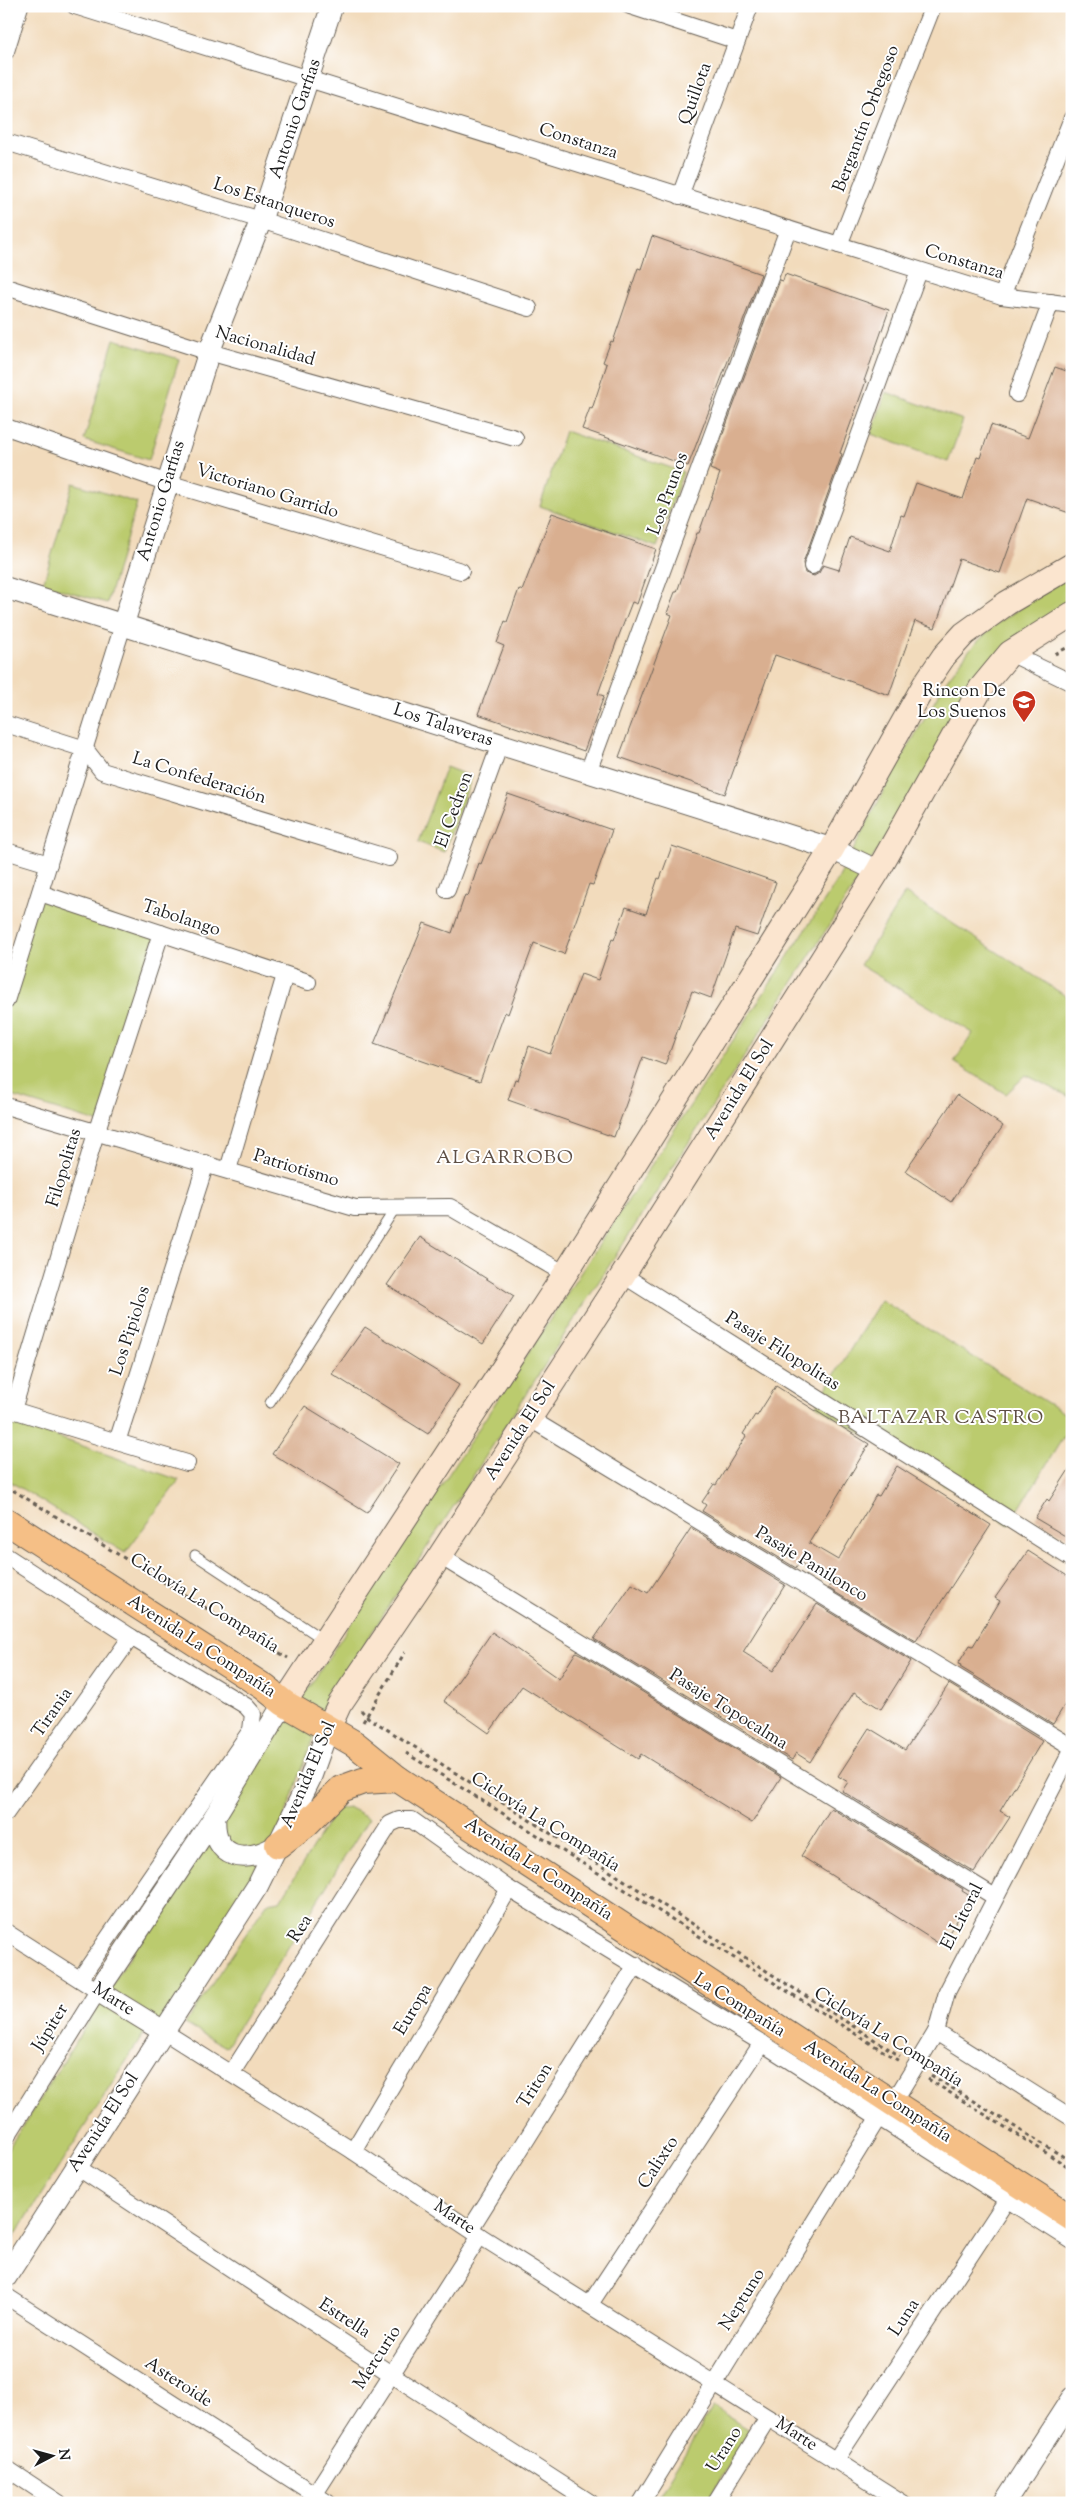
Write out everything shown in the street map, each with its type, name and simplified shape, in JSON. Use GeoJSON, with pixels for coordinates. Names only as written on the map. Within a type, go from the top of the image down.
{"type":"FeatureCollection","features":[{"type":"Feature","properties":{"kind":"main road"},"geometry":{"type":"LineString","coordinates":[[284,1703],[565,1274],[832,850],[924,684],[944,656],[964,634],[1007,603],[1072,565]]}},
{"type":"Feature","properties":{"kind":"main road","name":"Avenida El Sol"},"geometry":{"type":"LineString","coordinates":[[328,1729],[343,1700],[440,1556],[622,1275],[878,871],[982,688],[1010,653],[1072,614]]}},
{"type":"Feature","properties":{"kind":"main road","name":"Avenida La Compañía"},"geometry":{"type":"LineString","coordinates":[[6,1521],[264,1687],[284,1703],[355,1744],[398,1778],[885,2110],[1072,2218]]}},
{"type":"Feature","properties":{"kind":"main road"},"geometry":{"type":"LineString","coordinates":[[278,1845],[306,1824],[341,1789],[362,1781],[398,1778]]}},
{"type":"Feature","properties":{"kind":"street"},"geometry":{"type":"LineString","coordinates":[[6,51],[20,6]]}},
{"type":"Feature","properties":{"kind":"street","name":"Constanza"},"geometry":{"type":"LineString","coordinates":[[75,6],[1002,296],[1072,305]]}},
{"type":"Feature","properties":{"kind":"street","name":"Antonio Garfias"},"geometry":{"type":"LineString","coordinates":[[7,993],[209,352],[261,220],[310,78],[332,6]]}},
{"type":"Feature","properties":{"kind":"street"},"geometry":{"type":"LineString","coordinates":[[630,6],[737,41]]}},
{"type":"Feature","properties":{"kind":"street","name":"Quillota"},"geometry":{"type":"LineString","coordinates":[[680,196],[750,6]]}},
{"type":"Feature","properties":{"kind":"street","name":"Bergantín Orbegoso"},"geometry":{"type":"LineString","coordinates":[[839,245],[933,6]]}},
{"type":"Feature","properties":{"kind":"street"},"geometry":{"type":"LineString","coordinates":[[1002,296],[1072,118]]}},
{"type":"Feature","properties":{"kind":"street","name":"Los Estanqueros"},"geometry":{"type":"LineString","coordinates":[[6,142],[261,220],[529,308]]}},
{"type":"Feature","properties":{"kind":"street","name":"Los Prunos"},"geometry":{"type":"LineString","coordinates":[[588,772],[788,229]]}},
{"type":"Feature","properties":{"kind":"street"},"geometry":{"type":"LineString","coordinates":[[812,566],[919,270]]}},
{"type":"Feature","properties":{"kind":"street","name":"Nacionalidad"},"geometry":{"type":"LineString","coordinates":[[6,286],[209,352],[515,438]]}},
{"type":"Feature","properties":{"kind":"street"},"geometry":{"type":"LineString","coordinates":[[1017,394],[1051,302]]}},
{"type":"Feature","properties":{"kind":"street","name":"Victoriano Garrido"},"geometry":{"type":"LineString","coordinates":[[6,428],[168,482],[461,572]]}},
{"type":"Feature","properties":{"kind":"street","name":"Los Talaveras"},"geometry":{"type":"LineString","coordinates":[[6,588],[832,850],[878,871]]}},
{"type":"Feature","properties":{"kind":"street"},"geometry":{"type":"LineString","coordinates":[[1010,653],[1072,683]]}},
{"type":"Feature","properties":{"kind":"street"},"geometry":{"type":"LineString","coordinates":[[6,724],[84,749]]}},
{"type":"Feature","properties":{"kind":"street","name":"El Cedron"},"geometry":{"type":"LineString","coordinates":[[447,890],[500,744]]}},
{"type":"Feature","properties":{"kind":"street","name":"La Confederación"},"geometry":{"type":"LineString","coordinates":[[84,749],[102,771],[389,858]]}},
{"type":"Feature","properties":{"kind":"street"},"geometry":{"type":"LineString","coordinates":[[6,851],[49,864]]}},
{"type":"Feature","properties":{"kind":"street","name":"Tabolango"},"geometry":{"type":"LineString","coordinates":[[40,893],[308,982]]}},
{"type":"Feature","properties":{"kind":"street","name":"Filopolitas"},"geometry":{"type":"LineString","coordinates":[[10,1408],[161,933]]}},
{"type":"Feature","properties":{"kind":"street"},"geometry":{"type":"LineString","coordinates":[[228,1170],[285,975]]}},
{"type":"Feature","properties":{"kind":"street","name":"Patriotismo"},"geometry":{"type":"LineString","coordinates":[[6,1106],[355,1208],[450,1207],[565,1274]]}},
{"type":"Feature","properties":{"kind":"street","name":"Los Pipiolos"},"geometry":{"type":"LineString","coordinates":[[117,1442],[206,1163]]}},
{"type":"Feature","properties":{"kind":"street","name":"Pasaje Filopolitas"},"geometry":{"type":"LineString","coordinates":[[622,1275],[1072,1559]]}},
{"type":"Feature","properties":{"kind":"street"},"geometry":{"type":"LineString","coordinates":[[10,1408],[187,1463]]}},
{"type":"Feature","properties":{"kind":"street","name":"Pasaje Panilonco"},"geometry":{"type":"LineString","coordinates":[[529,1418],[1072,1749]]}},
{"type":"Feature","properties":{"kind":"street"},"geometry":{"type":"LineString","coordinates":[[6,1556],[132,1637],[246,1706],[253,1714],[251,1730],[80,1979]]}},
{"type":"Feature","properties":{"kind":"street","name":"Pasaje Topocalma"},"geometry":{"type":"LineString","coordinates":[[440,1556],[996,1897]]}},
{"type":"Feature","properties":{"kind":"street","name":"Tirania"},"geometry":{"type":"LineString","coordinates":[[6,1813],[132,1637]]}},
{"type":"Feature","properties":{"kind":"street"},"geometry":{"type":"LineString","coordinates":[[98,1991],[215,1816],[284,1703]]}},
{"type":"Feature","properties":{"kind":"street","name":"Avenida El Sol"},"geometry":{"type":"LineString","coordinates":[[6,2276],[258,1885],[310,1779],[328,1729]]}},
{"type":"Feature","properties":{"kind":"street","name":"El Litoral"},"geometry":{"type":"LineString","coordinates":[[885,2110],[936,2032],[947,1992],[1072,1749]]}},
{"type":"Feature","properties":{"kind":"street"},"geometry":{"type":"LineString","coordinates":[[215,1816],[214,1829],[217,1841],[230,1853],[248,1858],[264,1854],[278,1845]]}},
{"type":"Feature","properties":{"kind":"street","name":"Rea"},"geometry":{"type":"LineString","coordinates":[[231,2074],[390,1824],[399,1820],[412,1820]]}},
{"type":"Feature","properties":{"kind":"street","name":"La Compañía"},"geometry":{"type":"LineString","coordinates":[[412,1820],[509,1889],[762,2043],[885,2110],[1008,2198],[1072,2241]]}},
{"type":"Feature","properties":{"kind":"street","name":"Europa"},"geometry":{"type":"LineString","coordinates":[[353,2151],[509,1889]]}},
{"type":"Feature","properties":{"kind":"street","name":"Marte"},"geometry":{"type":"LineString","coordinates":[[6,1932],[353,2151],[475,2232],[714,2385],[903,2503]]}},
{"type":"Feature","properties":{"kind":"street","name":"Triton"},"geometry":{"type":"LineString","coordinates":[[475,2232],[636,1965]]}},
{"type":"Feature","properties":{"kind":"street","name":"Júpiter"},"geometry":{"type":"LineString","coordinates":[[8,2130],[98,1991]]}},
{"type":"Feature","properties":{"kind":"street"},"geometry":{"type":"LineString","coordinates":[[936,2032],[1072,2118]]}},
{"type":"Feature","properties":{"kind":"street","name":"Calixto"},"geometry":{"type":"LineString","coordinates":[[590,2304],[762,2043]]}},
{"type":"Feature","properties":{"kind":"street","name":"Neptuno"},"geometry":{"type":"LineString","coordinates":[[641,2503],[885,2110]]}},
{"type":"Feature","properties":{"kind":"street","name":"Estrella"},"geometry":{"type":"LineString","coordinates":[[76,2167],[591,2503]]}},
{"type":"Feature","properties":{"kind":"street","name":"Luna"},"geometry":{"type":"LineString","coordinates":[[835,2460],[1008,2198]]}},
{"type":"Feature","properties":{"kind":"street","name":"Mercurio"},"geometry":{"type":"LineString","coordinates":[[317,2500],[475,2232]]}},
{"type":"Feature","properties":{"kind":"street","name":"Asteroide"},"geometry":{"type":"LineString","coordinates":[[6,2296],[317,2500]]}},
{"type":"Feature","properties":{"kind":"street"},"geometry":{"type":"LineString","coordinates":[[1004,2503],[1072,2398]]}},
{"type":"Feature","properties":{"kind":"street","name":"Urano"},"geometry":{"type":"LineString","coordinates":[[715,2503],[768,2418]]}},
{"type":"Feature","properties":{"kind":"street"},"geometry":{"type":"LineString","coordinates":[[6,2468],[59,2503]]}},
{"type":"Feature","properties":{"kind":"lane"},"geometry":{"type":"LineString","coordinates":[[270,1403],[396,1207]]}},
{"type":"Feature","properties":{"kind":"lane"},"geometry":{"type":"LineString","coordinates":[[194,1555],[324,1640]]}},
{"type":"Feature","properties":{"kind":"path"},"geometry":{"type":"LineString","coordinates":[[6,1486],[305,1669]]}},
{"type":"Feature","properties":{"kind":"path"},"geometry":{"type":"LineString","coordinates":[[343,1700],[369,1727]]}},
{"type":"Feature","properties":{"kind":"path"},"geometry":{"type":"LineString","coordinates":[[343,1700],[914,2067],[1072,2162]]}},
{"type":"Feature","properties":{"kind":"path","name":"Ciclovía La Compañía"},"geometry":{"type":"LineString","coordinates":[[398,1748],[914,2067],[1072,2169]]}},
{"type":"Feature","properties":{"kind":"green space"},"geometry":{"type":"Polygon","coordinates":[[[114,339],[179,359],[149,460],[84,440],[114,339]]]}},
{"type":"Feature","properties":{"kind":"green space"},"geometry":{"type":"Polygon","coordinates":[[[886,392],[963,420],[948,462],[871,434],[886,392]]]}},
{"type":"Feature","properties":{"kind":"green space"},"geometry":{"type":"Polygon","coordinates":[[[565,431],[683,472],[657,547],[540,506],[565,431]]]}},
{"type":"Feature","properties":{"kind":"green space"},"geometry":{"type":"Polygon","coordinates":[[[73,483],[137,503],[107,603],[43,584],[73,483]]]}},
{"type":"Feature","properties":{"kind":"green space"},"geometry":{"type":"Polygon","coordinates":[[[1072,574],[1072,603],[1013,641],[325,1705],[275,1844],[159,2032],[148,2027],[6,2250],[6,2152],[219,1816],[304,1695],[836,883],[892,775],[947,680],[971,648],[995,625],[1072,574]]]}},
{"type":"Feature","properties":{"kind":"green space"},"geometry":{"type":"Polygon","coordinates":[[[446,767],[472,777],[444,852],[418,842],[446,767]]]}},
{"type":"Feature","properties":{"kind":"green space"},"geometry":{"type":"Polygon","coordinates":[[[40,893],[161,933],[100,1123],[6,1094],[6,1000],[40,893]]]}},
{"type":"Feature","properties":{"kind":"green space"},"geometry":{"type":"Polygon","coordinates":[[[905,893],[1072,1000],[1072,1098],[1026,1075],[1006,1094],[954,1062],[973,1033],[860,965],[905,893]]]}},
{"type":"Feature","properties":{"kind":"green space"},"geometry":{"type":"Polygon","coordinates":[[[881,1300],[1072,1418],[1072,1423],[1009,1525],[816,1405],[881,1300]]]}},
{"type":"Feature","properties":{"kind":"green space"},"geometry":{"type":"Polygon","coordinates":[[[6,1419],[179,1480],[125,1553],[6,1479],[6,1419]]]}},
{"type":"Feature","properties":{"kind":"green space"},"geometry":{"type":"Polygon","coordinates":[[[348,1807],[369,1818],[226,2047],[185,2024],[267,1903],[280,1901],[336,1809],[348,1807]]]}},
{"type":"Feature","properties":{"kind":"green space"},"geometry":{"type":"Polygon","coordinates":[[[713,2407],[750,2431],[706,2503],[654,2503],[713,2407]]]}},
{"type":"Feature","properties":{"kind":"building"},"geometry":{"type":"Polygon","coordinates":[[[652,236],[761,274],[688,466],[582,429],[590,408],[592,409],[607,364],[603,362],[611,341],[613,342],[638,268],[641,269],[652,236]]]}},
{"type":"Feature","properties":{"kind":"building"},"geometry":{"type":"Polygon","coordinates":[[[785,274],[889,310],[840,453],[842,454],[803,563],[805,573],[814,576],[819,573],[823,565],[839,570],[850,537],[890,551],[901,515],[904,516],[916,483],[963,499],[977,457],[980,458],[991,425],[1028,438],[1055,367],[1072,373],[1072,514],[1027,498],[1000,573],[959,559],[935,628],[915,621],[889,695],[775,655],[725,794],[619,757],[672,615],[667,613],[675,592],[677,592],[720,473],[710,469],[780,280],[783,281],[785,274]]]}},
{"type":"Feature","properties":{"kind":"building"},"geometry":{"type":"Polygon","coordinates":[[[552,513],[656,549],[637,604],[632,602],[616,643],[598,694],[604,696],[584,751],[478,714],[504,646],[497,643],[505,621],[507,622],[519,589],[522,591],[552,513]]]}},
{"type":"Feature","properties":{"kind":"building"},"geometry":{"type":"Polygon","coordinates":[[[508,794],[612,830],[593,885],[589,884],[564,954],[534,943],[508,1014],[505,1012],[480,1081],[374,1044],[424,923],[452,933],[465,895],[468,896],[479,863],[481,864],[508,794]]]}},
{"type":"Feature","properties":{"kind":"building"},"geometry":{"type":"Polygon","coordinates":[[[672,846],[776,882],[757,936],[735,929],[711,998],[692,991],[665,1065],[643,1057],[614,1137],[508,1100],[515,1079],[518,1080],[529,1046],[550,1054],[581,974],[598,980],[612,939],[614,940],[626,907],[646,914],[658,878],[660,879],[672,846]]]}},
{"type":"Feature","properties":{"kind":"building"},"geometry":{"type":"Polygon","coordinates":[[[957,1095],[1003,1126],[951,1202],[905,1171],[957,1095]]]}},
{"type":"Feature","properties":{"kind":"building"},"geometry":{"type":"Polygon","coordinates":[[[420,1237],[514,1296],[483,1344],[387,1285],[420,1237]]]}},
{"type":"Feature","properties":{"kind":"building"},"geometry":{"type":"Polygon","coordinates":[[[365,1327],[459,1385],[428,1434],[332,1374],[365,1327]]]}},
{"type":"Feature","properties":{"kind":"building"},"geometry":{"type":"Polygon","coordinates":[[[776,1386],[869,1444],[809,1543],[838,1560],[876,1495],[879,1496],[897,1466],[991,1525],[916,1641],[828,1588],[832,1582],[799,1562],[796,1568],[702,1511],[706,1505],[702,1502],[714,1484],[716,1485],[746,1436],[743,1434],[776,1386]]]}},
{"type":"Feature","properties":{"kind":"building"},"geometry":{"type":"Polygon","coordinates":[[[305,1406],[399,1464],[367,1513],[272,1454],[305,1406]]]}},
{"type":"Feature","properties":{"kind":"building"},"geometry":{"type":"Polygon","coordinates":[[[1072,1465],[1072,1540],[1035,1518],[1047,1499],[1049,1501],[1072,1465]]]}},
{"type":"Feature","properties":{"kind":"building"},"geometry":{"type":"Polygon","coordinates":[[[691,1528],[785,1585],[743,1652],[773,1671],[817,1604],[911,1661],[881,1709],[854,1692],[810,1762],[796,1753],[792,1760],[594,1639],[632,1584],[648,1593],[691,1528]]]}},
{"type":"Feature","properties":{"kind":"building"},"geometry":{"type":"Polygon","coordinates":[[[1028,1551],[1072,1579],[1072,1693],[1053,1724],[958,1664],[970,1645],[973,1646],[1000,1601],[995,1598],[1028,1551]]]}},
{"type":"Feature","properties":{"kind":"building"},"geometry":{"type":"Polygon","coordinates":[[[492,1632],[559,1679],[576,1652],[584,1656],[781,1777],[752,1823],[641,1754],[638,1759],[522,1686],[489,1733],[444,1701],[492,1632]]]}},
{"type":"Feature","properties":{"kind":"building"},"geometry":{"type":"Polygon","coordinates":[[[949,1684],[1042,1741],[1000,1811],[1010,1817],[974,1872],[842,1791],[848,1782],[838,1776],[869,1728],[905,1750],[949,1684]]]}},
{"type":"Feature","properties":{"kind":"building"},"geometry":{"type":"Polygon","coordinates":[[[831,1808],[963,1889],[962,1891],[972,1897],[941,1945],[801,1856],[831,1808]]]}},
{"type":"Feature","properties":{"kind":"place","name":"Rincon De Los Suenos"},"geometry":{"type":"Point","coordinates":[1024,723]}},
{"type":"Feature","properties":{"kind":"district","name":"ALGARROBO"},"geometry":{"type":"Point","coordinates":[505,1158]}},
{"type":"Feature","properties":{"kind":"district","name":"BALTAZAR CASTRO"},"geometry":{"type":"Point","coordinates":[941,1418]}}]}
